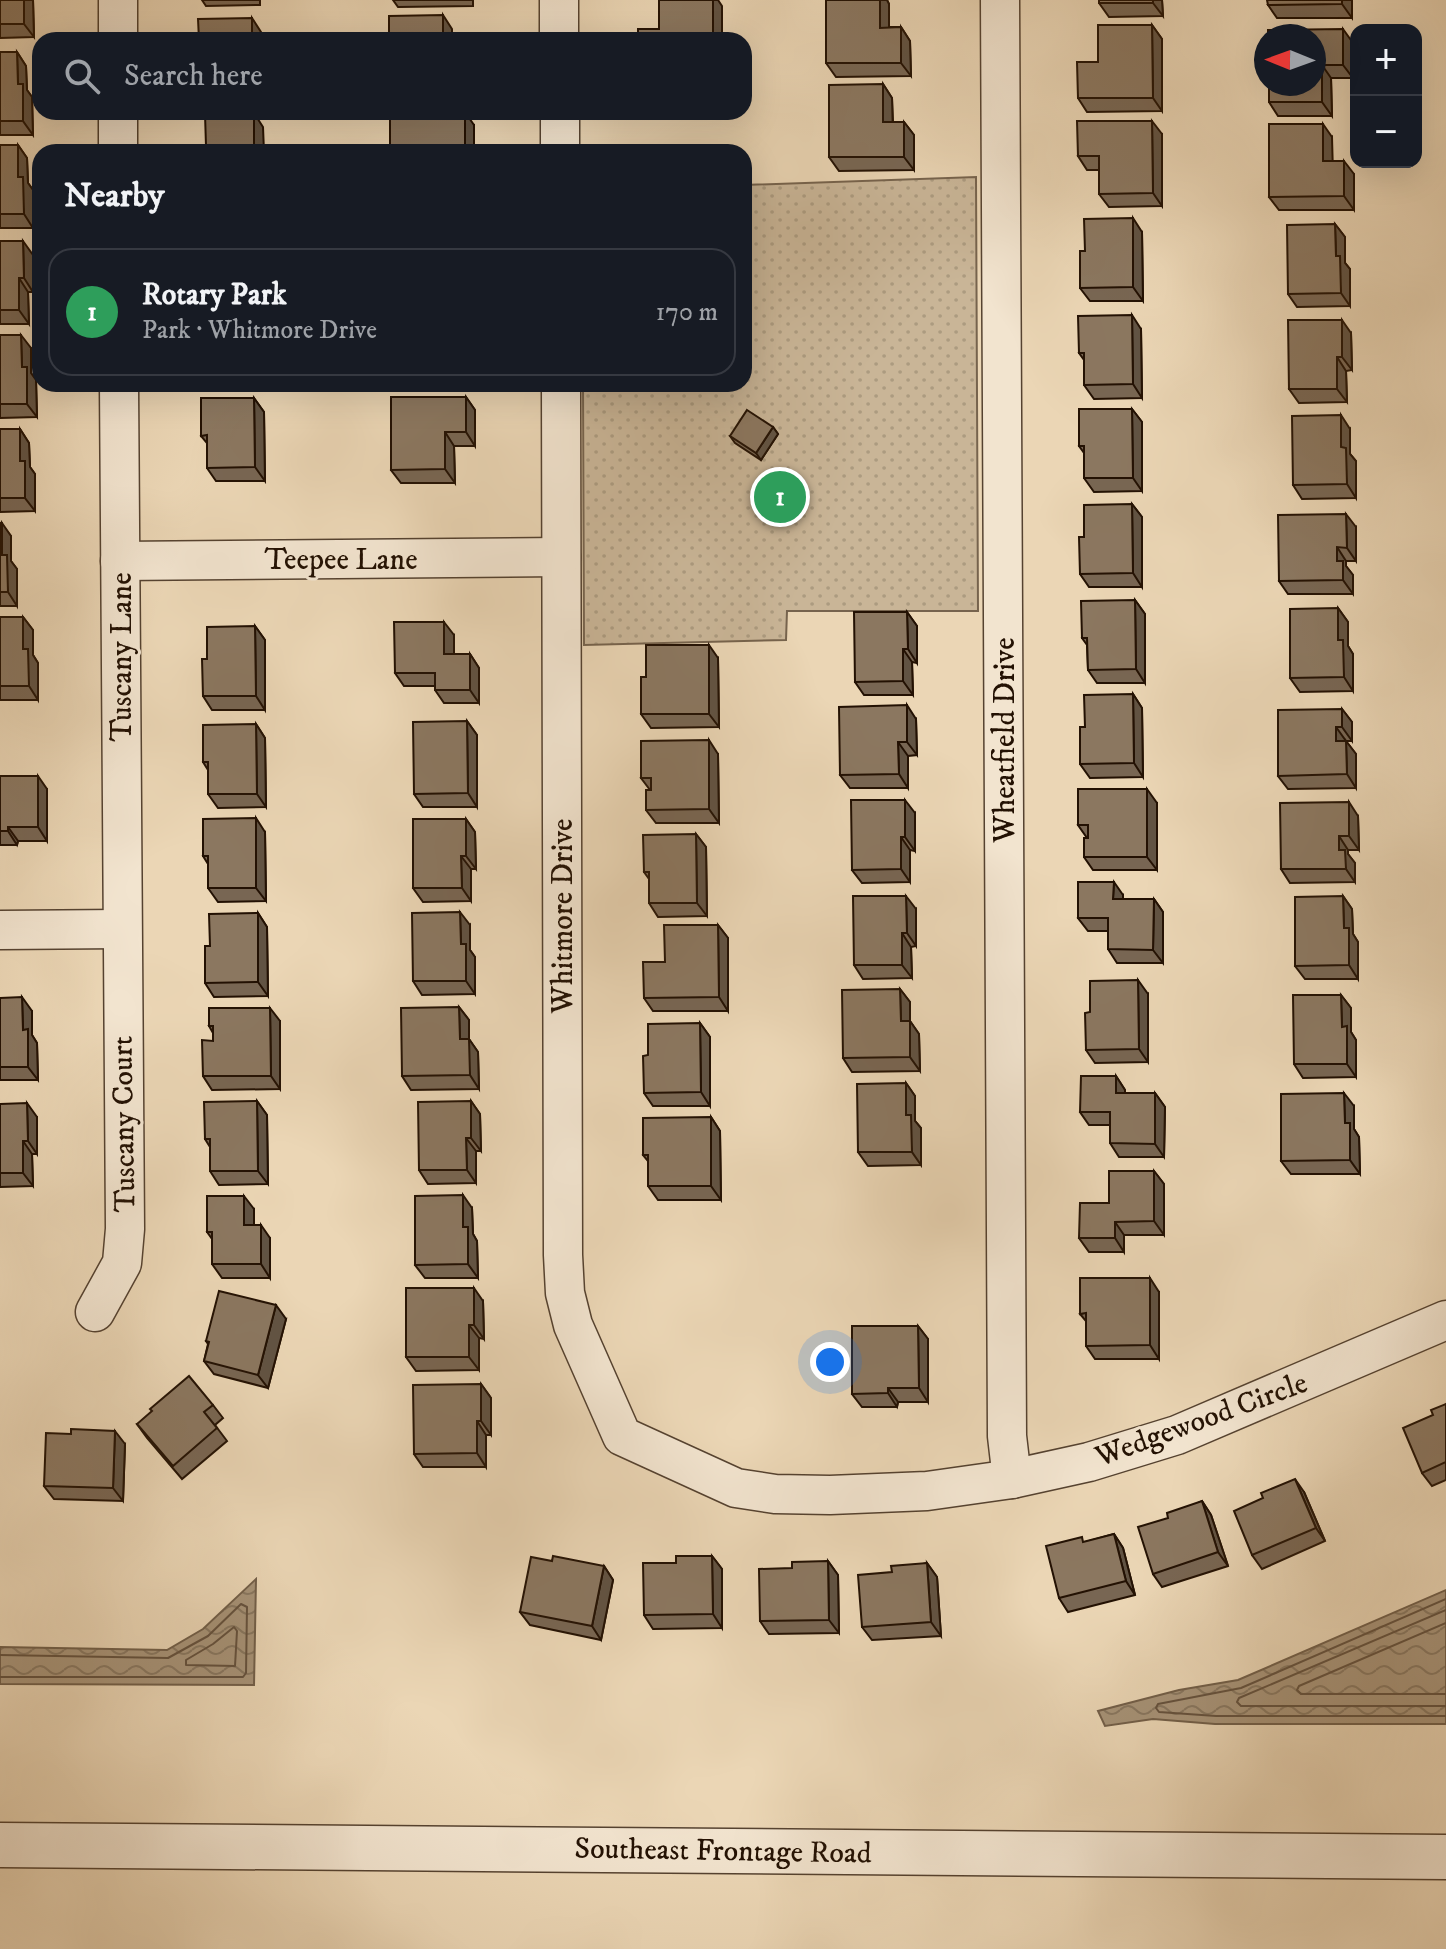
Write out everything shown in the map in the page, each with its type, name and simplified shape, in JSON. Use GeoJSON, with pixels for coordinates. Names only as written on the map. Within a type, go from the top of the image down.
{"type":"FeatureCollection","features":[{"type":"Feature","properties":{"kind":"street"},"geometry":{"type":"LineString","coordinates":[[118,0],[118,32]]}},
{"type":"Feature","properties":{"kind":"street"},"geometry":{"type":"LineString","coordinates":[[559,0],[559,32]]}},
{"type":"Feature","properties":{"kind":"street","name":"Wheatfield Drive"},"geometry":{"type":"LineString","coordinates":[[1000,0],[1007,1421],[1012,1479]]}},
{"type":"Feature","properties":{"kind":"street"},"geometry":{"type":"LineString","coordinates":[[118,120],[118,144]]}},
{"type":"Feature","properties":{"kind":"street"},"geometry":{"type":"LineString","coordinates":[[560,120],[560,144]]}},
{"type":"Feature","properties":{"kind":"street","name":"Tuscany Lane"},"geometry":{"type":"LineString","coordinates":[[119,392],[121,929]]}},
{"type":"Feature","properties":{"kind":"street","name":"Whitmore Drive"},"geometry":{"type":"LineString","coordinates":[[561,392],[565,1293],[573,1325],[622,1436]]}},
{"type":"Feature","properties":{"kind":"street","name":"Teepee Lane"},"geometry":{"type":"LineString","coordinates":[[120,561],[561,557]]}},
{"type":"Feature","properties":{"kind":"street"},"geometry":{"type":"LineString","coordinates":[[0,930],[121,929]]}},
{"type":"Feature","properties":{"kind":"street","name":"Tuscany Court"},"geometry":{"type":"LineString","coordinates":[[95,1312],[122,1263],[125,1229],[121,929]]}},
{"type":"Feature","properties":{"kind":"street","name":"Wedgewood Circle"},"geometry":{"type":"LineString","coordinates":[[622,1436],[736,1488],[775,1494],[927,1491],[1012,1479],[1089,1462],[1177,1435],[1446,1320]]}},
{"type":"Feature","properties":{"kind":"street","name":"Southeast Frontage Road"},"geometry":{"type":"LineString","coordinates":[[0,1845],[1446,1857]]}},
{"type":"Feature","properties":{"kind":"shaded area"},"geometry":{"type":"Polygon","coordinates":[[[976,177],[978,611],[787,611],[786,640],[584,645],[583,392],[752,392],[752,185],[976,177]]]}},
{"type":"Feature","properties":{"kind":"water"},"geometry":{"type":"Polygon","coordinates":[[[256,1579],[254,1685],[0,1684],[0,1647],[167,1650],[203,1629],[256,1579]]]}},
{"type":"Feature","properties":{"kind":"water"},"geometry":{"type":"Polygon","coordinates":[[[1446,1590],[1446,1724],[1215,1724],[1153,1719],[1105,1726],[1098,1711],[1179,1690],[1238,1680],[1446,1590]]]}},
{"type":"Feature","properties":{"kind":"building"},"geometry":{"type":"Polygon","coordinates":[[[0,0],[24,0],[24,24],[0,24],[0,0]]]}},
{"type":"Feature","properties":{"kind":"building"},"geometry":{"type":"Polygon","coordinates":[[[659,0],[713,0],[713,32],[638,32],[638,29],[659,29],[659,0]]]}},
{"type":"Feature","properties":{"kind":"building"},"geometry":{"type":"Polygon","coordinates":[[[826,0],[880,0],[880,28],[901,27],[901,63],[826,63],[826,0]]]}},
{"type":"Feature","properties":{"kind":"building"},"geometry":{"type":"Polygon","coordinates":[[[1099,0],[1153,0],[1153,3],[1099,3],[1099,0]]]}},
{"type":"Feature","properties":{"kind":"building"},"geometry":{"type":"Polygon","coordinates":[[[1267,0],[1342,0],[1342,4],[1268,5],[1267,0]]]}},
{"type":"Feature","properties":{"kind":"building"},"geometry":{"type":"Polygon","coordinates":[[[443,15],[443,32],[389,32],[389,16],[443,15]]]}},
{"type":"Feature","properties":{"kind":"building"},"geometry":{"type":"Polygon","coordinates":[[[252,18],[252,32],[199,32],[198,19],[252,18]]]}},
{"type":"Feature","properties":{"kind":"building"},"geometry":{"type":"Polygon","coordinates":[[[1098,25],[1152,25],[1153,98],[1078,98],[1077,62],[1098,62],[1098,25]]]}},
{"type":"Feature","properties":{"kind":"building"},"geometry":{"type":"Polygon","coordinates":[[[1326,29],[1343,29],[1343,65],[1326,65],[1326,29]]]}},
{"type":"Feature","properties":{"kind":"building"},"geometry":{"type":"Polygon","coordinates":[[[0,52],[17,52],[18,84],[23,84],[23,121],[0,121],[0,52]]]}},
{"type":"Feature","properties":{"kind":"building"},"geometry":{"type":"Polygon","coordinates":[[[883,84],[883,122],[904,122],[904,157],[829,157],[829,85],[883,84]]]}},
{"type":"Feature","properties":{"kind":"building"},"geometry":{"type":"Polygon","coordinates":[[[1269,96],[1322,96],[1322,102],[1269,102],[1269,96]]]}},
{"type":"Feature","properties":{"kind":"building"},"geometry":{"type":"Polygon","coordinates":[[[205,120],[254,120],[254,144],[206,144],[205,120]]]}},
{"type":"Feature","properties":{"kind":"building"},"geometry":{"type":"Polygon","coordinates":[[[390,120],[465,120],[465,144],[390,144],[390,120]]]}},
{"type":"Feature","properties":{"kind":"building"},"geometry":{"type":"Polygon","coordinates":[[[1077,121],[1152,121],[1153,193],[1099,194],[1099,156],[1078,156],[1077,121]]]}},
{"type":"Feature","properties":{"kind":"building"},"geometry":{"type":"Polygon","coordinates":[[[1269,124],[1323,124],[1323,161],[1344,161],[1344,196],[1269,197],[1269,124]]]}},
{"type":"Feature","properties":{"kind":"building"},"geometry":{"type":"Polygon","coordinates":[[[0,145],[18,145],[18,177],[23,177],[24,214],[0,214],[0,145]]]}},
{"type":"Feature","properties":{"kind":"building"},"geometry":{"type":"Polygon","coordinates":[[[1133,218],[1133,287],[1080,288],[1080,251],[1085,251],[1084,219],[1133,218]]]}},
{"type":"Feature","properties":{"kind":"building"},"geometry":{"type":"Polygon","coordinates":[[[1335,224],[1341,293],[1288,294],[1287,225],[1335,224]]]}},
{"type":"Feature","properties":{"kind":"building"},"geometry":{"type":"Polygon","coordinates":[[[0,241],[23,241],[24,278],[19,278],[19,310],[0,310],[0,241]]]}},
{"type":"Feature","properties":{"kind":"building"},"geometry":{"type":"Polygon","coordinates":[[[1132,315],[1133,384],[1084,385],[1084,353],[1079,353],[1078,316],[1132,315]]]}},
{"type":"Feature","properties":{"kind":"building"},"geometry":{"type":"Polygon","coordinates":[[[1288,320],[1342,320],[1342,357],[1337,357],[1337,389],[1289,389],[1288,320]]]}},
{"type":"Feature","properties":{"kind":"building"},"geometry":{"type":"Polygon","coordinates":[[[0,335],[21,335],[22,367],[27,367],[27,404],[0,404],[0,335]]]}},
{"type":"Feature","properties":{"kind":"building"},"geometry":{"type":"Polygon","coordinates":[[[391,397],[466,397],[466,432],[445,432],[445,469],[391,470],[391,397]]]}},
{"type":"Feature","properties":{"kind":"building"},"geometry":{"type":"Polygon","coordinates":[[[201,398],[254,398],[255,467],[207,468],[207,435],[201,436],[201,398]]]}},
{"type":"Feature","properties":{"kind":"building"},"geometry":{"type":"Polygon","coordinates":[[[1079,409],[1132,409],[1133,478],[1084,478],[1084,446],[1079,446],[1079,409]]]}},
{"type":"Feature","properties":{"kind":"building"},"geometry":{"type":"Polygon","coordinates":[[[747,410],[773,427],[756,453],[730,436],[747,410]]]}},
{"type":"Feature","properties":{"kind":"building"},"geometry":{"type":"Polygon","coordinates":[[[1341,415],[1341,447],[1346,448],[1347,484],[1293,485],[1292,416],[1341,415]]]}},
{"type":"Feature","properties":{"kind":"building"},"geometry":{"type":"Polygon","coordinates":[[[0,429],[20,429],[20,461],[25,461],[25,498],[0,498],[0,429]]]}},
{"type":"Feature","properties":{"kind":"building"},"geometry":{"type":"Polygon","coordinates":[[[1132,504],[1133,573],[1080,574],[1079,537],[1084,537],[1084,505],[1132,504]]]}},
{"type":"Feature","properties":{"kind":"building"},"geometry":{"type":"Polygon","coordinates":[[[1346,514],[1347,548],[1337,547],[1337,561],[1343,561],[1343,580],[1279,581],[1278,515],[1346,514]]]}},
{"type":"Feature","properties":{"kind":"building"},"geometry":{"type":"Polygon","coordinates":[[[0,523],[2,555],[7,555],[8,592],[0,592],[0,523]]]}},
{"type":"Feature","properties":{"kind":"building"},"geometry":{"type":"Polygon","coordinates":[[[1135,600],[1136,669],[1088,670],[1087,638],[1082,638],[1081,601],[1135,600]]]}},
{"type":"Feature","properties":{"kind":"building"},"geometry":{"type":"Polygon","coordinates":[[[1338,608],[1338,640],[1343,640],[1344,677],[1290,678],[1290,609],[1338,608]]]}},
{"type":"Feature","properties":{"kind":"building"},"geometry":{"type":"Polygon","coordinates":[[[854,612],[907,612],[908,649],[903,649],[903,681],[855,682],[854,612]]]}},
{"type":"Feature","properties":{"kind":"building"},"geometry":{"type":"Polygon","coordinates":[[[0,617],[23,617],[23,649],[28,649],[29,686],[0,686],[0,617]]]}},
{"type":"Feature","properties":{"kind":"building"},"geometry":{"type":"Polygon","coordinates":[[[394,622],[444,622],[444,654],[470,654],[470,690],[435,690],[435,673],[395,673],[394,622]]]}},
{"type":"Feature","properties":{"kind":"building"},"geometry":{"type":"Polygon","coordinates":[[[255,626],[256,696],[203,696],[202,659],[207,659],[207,627],[255,626]]]}},
{"type":"Feature","properties":{"kind":"building"},"geometry":{"type":"Polygon","coordinates":[[[646,645],[709,645],[709,714],[641,714],[641,677],[646,677],[646,645]]]}},
{"type":"Feature","properties":{"kind":"building"},"geometry":{"type":"Polygon","coordinates":[[[1133,694],[1134,763],[1080,764],[1080,727],[1085,727],[1084,695],[1133,694]]]}},
{"type":"Feature","properties":{"kind":"building"},"geometry":{"type":"Polygon","coordinates":[[[907,705],[907,742],[898,742],[899,774],[840,775],[839,707],[907,705]]]}},
{"type":"Feature","properties":{"kind":"building"},"geometry":{"type":"Polygon","coordinates":[[[1342,709],[1342,727],[1336,727],[1336,741],[1346,741],[1347,774],[1278,776],[1278,710],[1342,709]]]}},
{"type":"Feature","properties":{"kind":"building"},"geometry":{"type":"Polygon","coordinates":[[[467,721],[468,793],[414,794],[413,722],[467,721]]]}},
{"type":"Feature","properties":{"kind":"building"},"geometry":{"type":"Polygon","coordinates":[[[256,724],[257,794],[208,794],[208,762],[203,762],[203,725],[256,724]]]}},
{"type":"Feature","properties":{"kind":"building"},"geometry":{"type":"Polygon","coordinates":[[[709,740],[709,809],[646,810],[646,790],[651,790],[651,778],[641,778],[641,741],[709,740]]]}},
{"type":"Feature","properties":{"kind":"building"},"geometry":{"type":"Polygon","coordinates":[[[0,776],[38,776],[38,827],[8,827],[8,831],[0,831],[0,776]]]}},
{"type":"Feature","properties":{"kind":"building"},"geometry":{"type":"Polygon","coordinates":[[[1078,789],[1147,789],[1147,857],[1084,857],[1088,825],[1078,825],[1078,789]]]}},
{"type":"Feature","properties":{"kind":"building"},"geometry":{"type":"Polygon","coordinates":[[[851,800],[905,800],[901,869],[852,870],[851,800]]]}},
{"type":"Feature","properties":{"kind":"building"},"geometry":{"type":"Polygon","coordinates":[[[1349,802],[1349,836],[1339,836],[1339,850],[1345,850],[1346,869],[1281,869],[1280,803],[1349,802]]]}},
{"type":"Feature","properties":{"kind":"building"},"geometry":{"type":"Polygon","coordinates":[[[256,818],[256,888],[208,888],[208,856],[203,856],[203,819],[256,818]]]}},
{"type":"Feature","properties":{"kind":"building"},"geometry":{"type":"Polygon","coordinates":[[[413,819],[466,819],[466,856],[461,856],[462,888],[413,888],[413,819]]]}},
{"type":"Feature","properties":{"kind":"building"},"geometry":{"type":"Polygon","coordinates":[[[696,834],[697,903],[649,903],[649,872],[644,872],[643,835],[696,834]]]}},
{"type":"Feature","properties":{"kind":"building"},"geometry":{"type":"Polygon","coordinates":[[[1078,882],[1114,882],[1113,899],[1154,899],[1153,950],[1108,949],[1108,918],[1078,918],[1078,882]]]}},
{"type":"Feature","properties":{"kind":"building"},"geometry":{"type":"Polygon","coordinates":[[[853,896],[906,896],[907,933],[902,933],[902,965],[854,965],[853,896]]]}},
{"type":"Feature","properties":{"kind":"building"},"geometry":{"type":"Polygon","coordinates":[[[1343,896],[1344,928],[1349,928],[1349,965],[1295,966],[1295,897],[1343,896]]]}},
{"type":"Feature","properties":{"kind":"building"},"geometry":{"type":"Polygon","coordinates":[[[460,912],[461,944],[466,944],[466,981],[413,981],[412,913],[460,912]]]}},
{"type":"Feature","properties":{"kind":"building"},"geometry":{"type":"Polygon","coordinates":[[[258,913],[258,982],[205,983],[205,946],[210,946],[209,914],[258,913]]]}},
{"type":"Feature","properties":{"kind":"building"},"geometry":{"type":"Polygon","coordinates":[[[664,925],[718,925],[719,997],[644,998],[643,962],[665,962],[664,925]]]}},
{"type":"Feature","properties":{"kind":"building"},"geometry":{"type":"Polygon","coordinates":[[[1138,980],[1139,1049],[1086,1050],[1085,1013],[1090,1012],[1090,981],[1138,980]]]}},
{"type":"Feature","properties":{"kind":"building"},"geometry":{"type":"Polygon","coordinates":[[[900,989],[901,1021],[910,1021],[910,1057],[843,1058],[842,990],[900,989]]]}},
{"type":"Feature","properties":{"kind":"building"},"geometry":{"type":"Polygon","coordinates":[[[1293,995],[1341,995],[1342,1027],[1347,1026],[1347,1064],[1294,1064],[1293,995]]]}},
{"type":"Feature","properties":{"kind":"building"},"geometry":{"type":"Polygon","coordinates":[[[22,997],[23,1030],[28,1029],[28,1067],[0,1067],[0,998],[22,997]]]}},
{"type":"Feature","properties":{"kind":"building"},"geometry":{"type":"Polygon","coordinates":[[[459,1007],[460,1039],[469,1039],[470,1075],[402,1076],[401,1008],[459,1007]]]}},
{"type":"Feature","properties":{"kind":"building"},"geometry":{"type":"Polygon","coordinates":[[[209,1008],[270,1008],[271,1076],[203,1076],[202,1040],[213,1041],[209,1008]]]}},
{"type":"Feature","properties":{"kind":"building"},"geometry":{"type":"Polygon","coordinates":[[[700,1023],[701,1092],[644,1093],[643,1056],[648,1055],[648,1024],[700,1023]]]}},
{"type":"Feature","properties":{"kind":"building"},"geometry":{"type":"Polygon","coordinates":[[[1081,1076],[1116,1076],[1116,1093],[1155,1093],[1155,1144],[1110,1143],[1110,1112],[1080,1112],[1081,1076]]]}},
{"type":"Feature","properties":{"kind":"building"},"geometry":{"type":"Polygon","coordinates":[[[906,1083],[906,1115],[911,1115],[912,1152],[858,1152],[857,1084],[906,1083]]]}},
{"type":"Feature","properties":{"kind":"building"},"geometry":{"type":"Polygon","coordinates":[[[1344,1093],[1345,1123],[1350,1123],[1350,1160],[1281,1161],[1281,1094],[1344,1093]]]}},
{"type":"Feature","properties":{"kind":"building"},"geometry":{"type":"Polygon","coordinates":[[[257,1101],[258,1171],[210,1171],[210,1139],[205,1139],[204,1102],[257,1101]]]}},
{"type":"Feature","properties":{"kind":"building"},"geometry":{"type":"Polygon","coordinates":[[[471,1101],[471,1138],[466,1138],[467,1170],[419,1170],[418,1102],[471,1101]]]}},
{"type":"Feature","properties":{"kind":"building"},"geometry":{"type":"Polygon","coordinates":[[[27,1103],[28,1141],[23,1141],[23,1173],[0,1173],[0,1104],[27,1103]]]}},
{"type":"Feature","properties":{"kind":"building"},"geometry":{"type":"Polygon","coordinates":[[[711,1117],[711,1186],[648,1186],[648,1155],[643,1155],[643,1118],[711,1117]]]}},
{"type":"Feature","properties":{"kind":"building"},"geometry":{"type":"Polygon","coordinates":[[[1109,1171],[1154,1171],[1154,1221],[1115,1222],[1115,1238],[1079,1238],[1080,1203],[1109,1203],[1109,1171]]]}},
{"type":"Feature","properties":{"kind":"building"},"geometry":{"type":"Polygon","coordinates":[[[463,1195],[463,1227],[468,1227],[468,1264],[415,1265],[415,1196],[463,1195]]]}},
{"type":"Feature","properties":{"kind":"building"},"geometry":{"type":"Polygon","coordinates":[[[207,1196],[244,1196],[244,1225],[261,1225],[261,1264],[212,1264],[212,1232],[207,1232],[207,1196]]]}},
{"type":"Feature","properties":{"kind":"building"},"geometry":{"type":"Polygon","coordinates":[[[1080,1278],[1150,1278],[1150,1345],[1086,1346],[1086,1313],[1080,1314],[1080,1278]]]}},
{"type":"Feature","properties":{"kind":"building"},"geometry":{"type":"Polygon","coordinates":[[[406,1288],[474,1288],[474,1325],[469,1325],[469,1357],[406,1357],[406,1288]]]}},
{"type":"Feature","properties":{"kind":"building"},"geometry":{"type":"Polygon","coordinates":[[[219,1291],[276,1305],[258,1375],[204,1361],[219,1291]]]}},
{"type":"Feature","properties":{"kind":"building"},"geometry":{"type":"Polygon","coordinates":[[[852,1326],[918,1326],[919,1388],[888,1388],[888,1393],[852,1394],[852,1326]]]}},
{"type":"Feature","properties":{"kind":"building"},"geometry":{"type":"Polygon","coordinates":[[[189,1376],[213,1405],[204,1412],[217,1428],[173,1466],[137,1424],[189,1376]]]}},
{"type":"Feature","properties":{"kind":"building"},"geometry":{"type":"Polygon","coordinates":[[[481,1384],[477,1453],[414,1454],[413,1385],[481,1384]]]}},
{"type":"Feature","properties":{"kind":"building"},"geometry":{"type":"Polygon","coordinates":[[[1446,1404],[1446,1462],[1422,1473],[1403,1428],[1433,1415],[1431,1410],[1446,1404]]]}},
{"type":"Feature","properties":{"kind":"building"},"geometry":{"type":"Polygon","coordinates":[[[71,1429],[115,1431],[113,1488],[44,1486],[46,1433],[71,1434],[71,1429]]]}},
{"type":"Feature","properties":{"kind":"building"},"geometry":{"type":"Polygon","coordinates":[[[1295,1479],[1316,1528],[1252,1555],[1234,1511],[1263,1498],[1261,1493],[1295,1479]]]}},
{"type":"Feature","properties":{"kind":"building"},"geometry":{"type":"Polygon","coordinates":[[[1202,1501],[1218,1552],[1153,1574],[1138,1527],[1168,1518],[1167,1513],[1202,1501]]]}},
{"type":"Feature","properties":{"kind":"building"},"geometry":{"type":"Polygon","coordinates":[[[1114,1534],[1126,1581],[1059,1598],[1046,1546],[1082,1537],[1083,1542],[1114,1534]]]}},
{"type":"Feature","properties":{"kind":"building"},"geometry":{"type":"Polygon","coordinates":[[[553,1556],[604,1566],[592,1626],[520,1612],[531,1557],[552,1561],[553,1556]]]}},
{"type":"Feature","properties":{"kind":"building"},"geometry":{"type":"Polygon","coordinates":[[[676,1556],[712,1556],[713,1614],[644,1615],[643,1563],[676,1563],[676,1556]]]}},
{"type":"Feature","properties":{"kind":"building"},"geometry":{"type":"Polygon","coordinates":[[[828,1561],[829,1620],[760,1621],[759,1569],[792,1568],[792,1562],[828,1561]]]}},
{"type":"Feature","properties":{"kind":"building"},"geometry":{"type":"Polygon","coordinates":[[[927,1563],[931,1622],[862,1627],[858,1575],[892,1572],[891,1566],[927,1563]]]}},
{"type":"Feature","properties":{"kind":"place","name":"Rotary Park"},"geometry":{"type":"Point","coordinates":[780,497]}}]}
